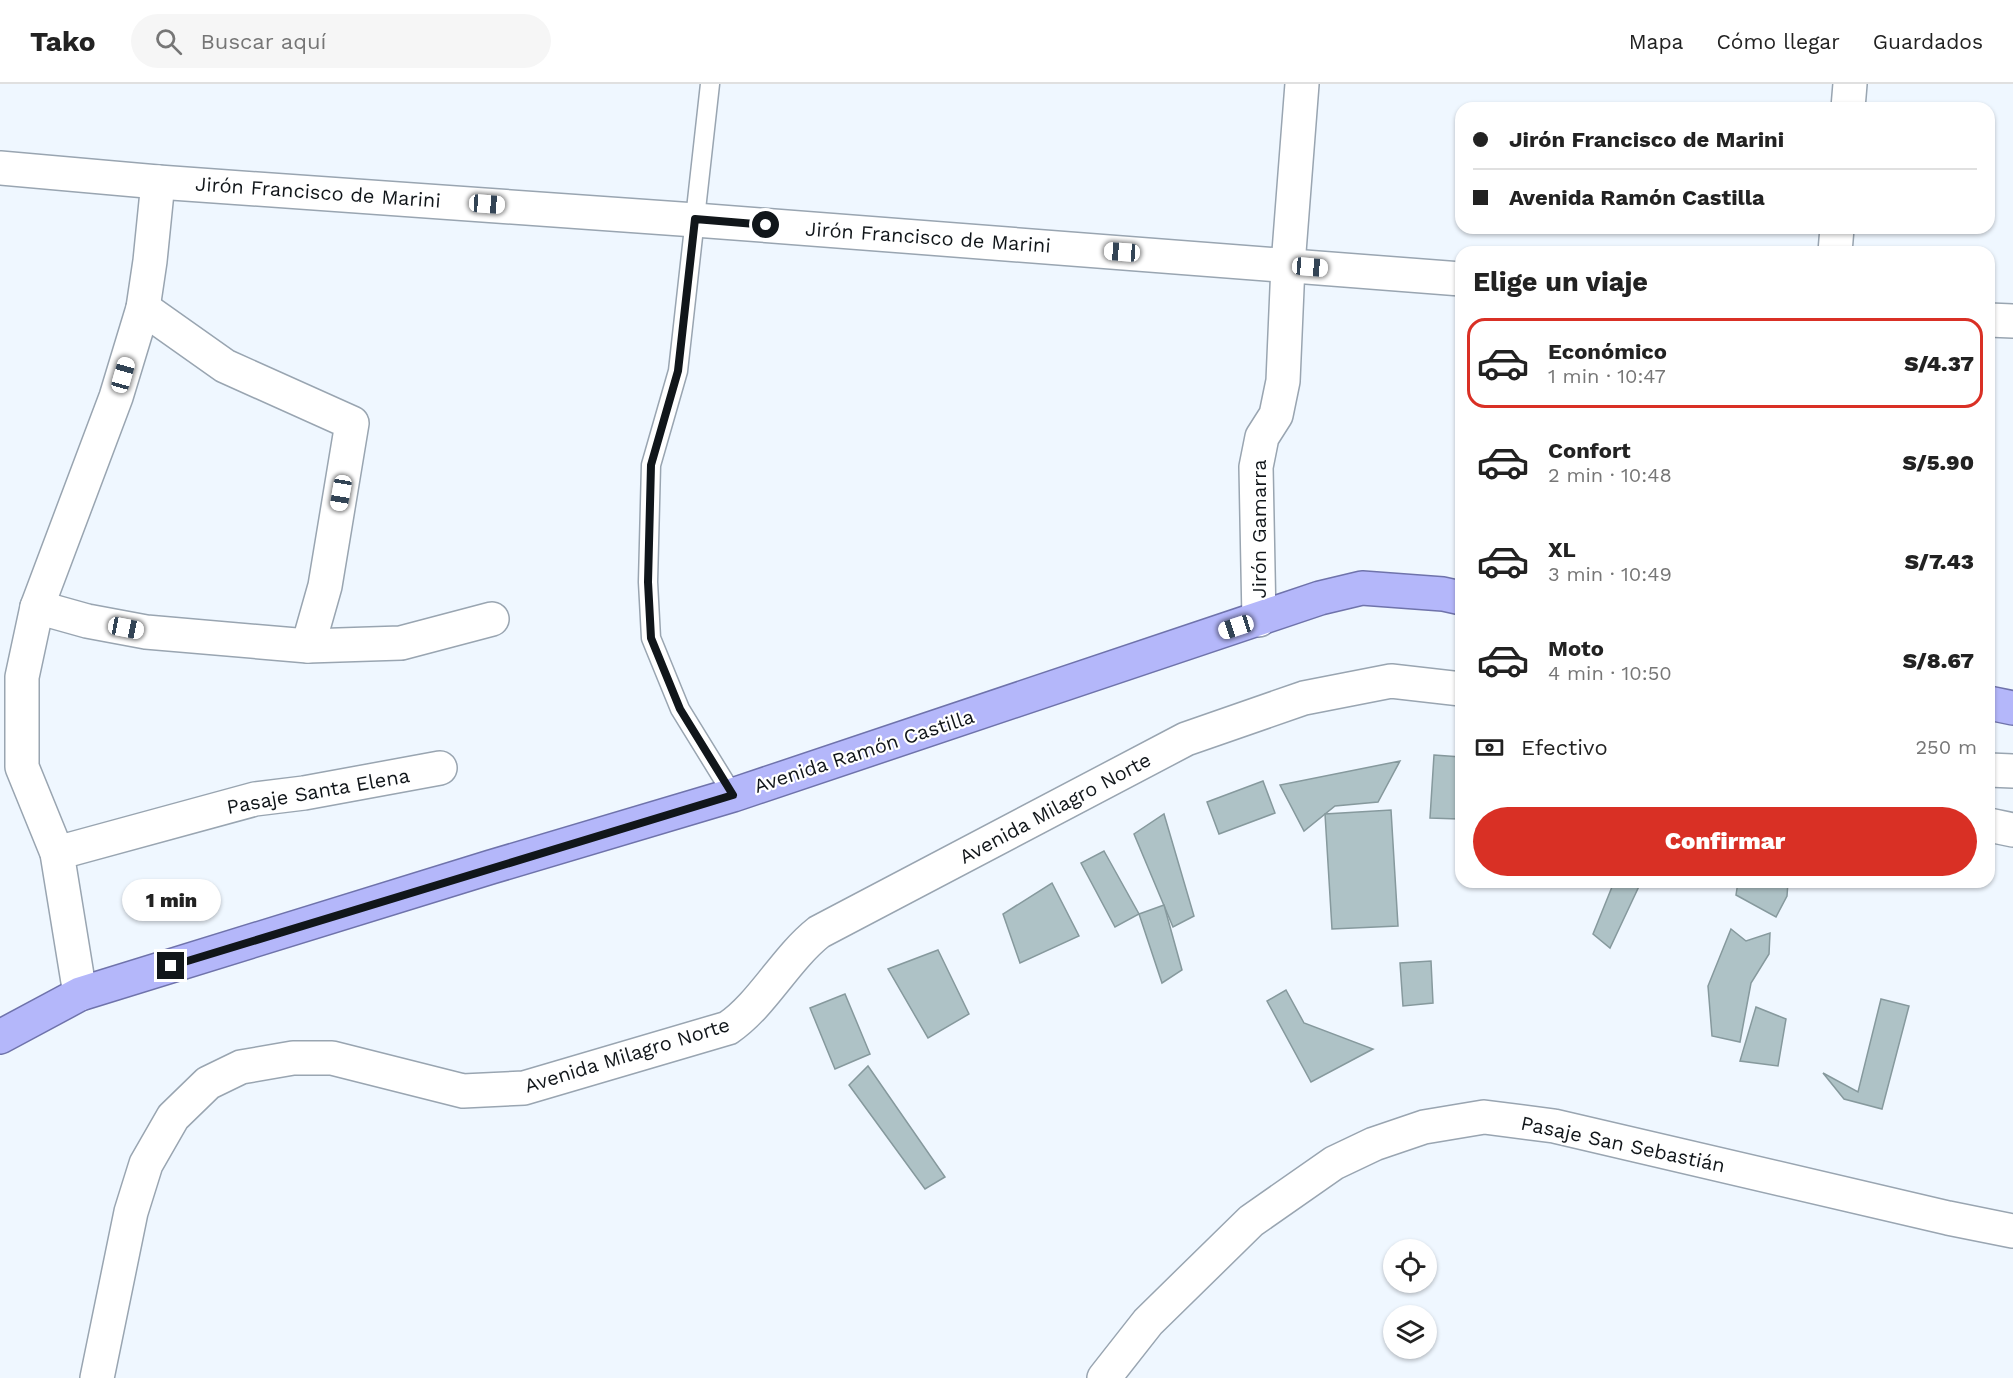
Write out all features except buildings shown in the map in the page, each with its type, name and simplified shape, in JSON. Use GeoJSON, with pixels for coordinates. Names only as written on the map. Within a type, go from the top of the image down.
{"type":"FeatureCollection","features":[{"type":"Feature","properties":{"kind":"highway","name":"Avenida Ramón Castilla"},"geometry":{"type":"LineString","coordinates":[[0,1037],[80,994],[733,795],[1320,598],[1362,588],[1455,597]]}},
{"type":"Feature","properties":{"kind":"highway"},"geometry":{"type":"LineString","coordinates":[[1995,704],[2013,708]]}},
{"type":"Feature","properties":{"kind":"street","name":"Jirón Gamarra"},"geometry":{"type":"LineString","coordinates":[[1258,620],[1256,467],[1262,437],[1276,415],[1282,381],[1288,265],[1302,84]]}},
{"type":"Feature","properties":{"kind":"street"},"geometry":{"type":"LineString","coordinates":[[1848,102],[1850,84]]}},
{"type":"Feature","properties":{"kind":"street","name":"Jirón Francisco de Marini"},"geometry":{"type":"LineString","coordinates":[[0,168],[158,182],[695,219],[1455,279]]}},
{"type":"Feature","properties":{"kind":"street"},"geometry":{"type":"LineString","coordinates":[[80,994],[57,853],[21,767],[22,676],[37,607],[116,397],[142,308],[150,261],[158,182]]}},
{"type":"Feature","properties":{"kind":"street"},"geometry":{"type":"LineString","coordinates":[[142,308],[225,366],[352,423],[325,586],[308,646]]}},
{"type":"Feature","properties":{"kind":"street"},"geometry":{"type":"LineString","coordinates":[[1995,320],[2013,321]]}},
{"type":"Feature","properties":{"kind":"street"},"geometry":{"type":"LineString","coordinates":[[37,607],[87,621],[146,632],[308,646],[401,642],[492,619]]}},
{"type":"Feature","properties":{"kind":"street","name":"Avenida Milagro Norte"},"geometry":{"type":"LineString","coordinates":[[97,1378],[131,1212],[146,1164],[173,1117],[208,1083],[241,1067],[293,1058],[332,1058],[463,1091],[524,1088],[728,1028],[744,1015],[803,945],[819,932],[1185,739],[1304,698],[1391,681],[1455,688]]}},
{"type":"Feature","properties":{"kind":"street","name":"Pasaje Santa Elena"},"geometry":{"type":"LineString","coordinates":[[57,853],[255,799],[304,793],[440,768]]}},
{"type":"Feature","properties":{"kind":"street"},"geometry":{"type":"LineString","coordinates":[[1995,770],[2013,771]]}},
{"type":"Feature","properties":{"kind":"street"},"geometry":{"type":"LineString","coordinates":[[1995,826],[2013,830]]}},
{"type":"Feature","properties":{"kind":"street","name":"Pasaje San Sebastián"},"geometry":{"type":"LineString","coordinates":[[1104,1378],[1148,1322],[1251,1221],[1334,1163],[1374,1144],[1424,1126],[1484,1117],[1554,1126],[1948,1218],[2013,1231]]}},
{"type":"Feature","properties":{"kind":"lane"},"geometry":{"type":"LineString","coordinates":[[710,84],[678,371],[651,465],[648,582],[651,638],[680,709],[733,795]]}},
{"type":"Feature","properties":{"kind":"route"},"geometry":{"type":"LineString","coordinates":[[171,966],[490,867],[733,795],[680,709],[651,638],[648,582],[651,465],[678,371],[695,219],[766,225]]}}]}
